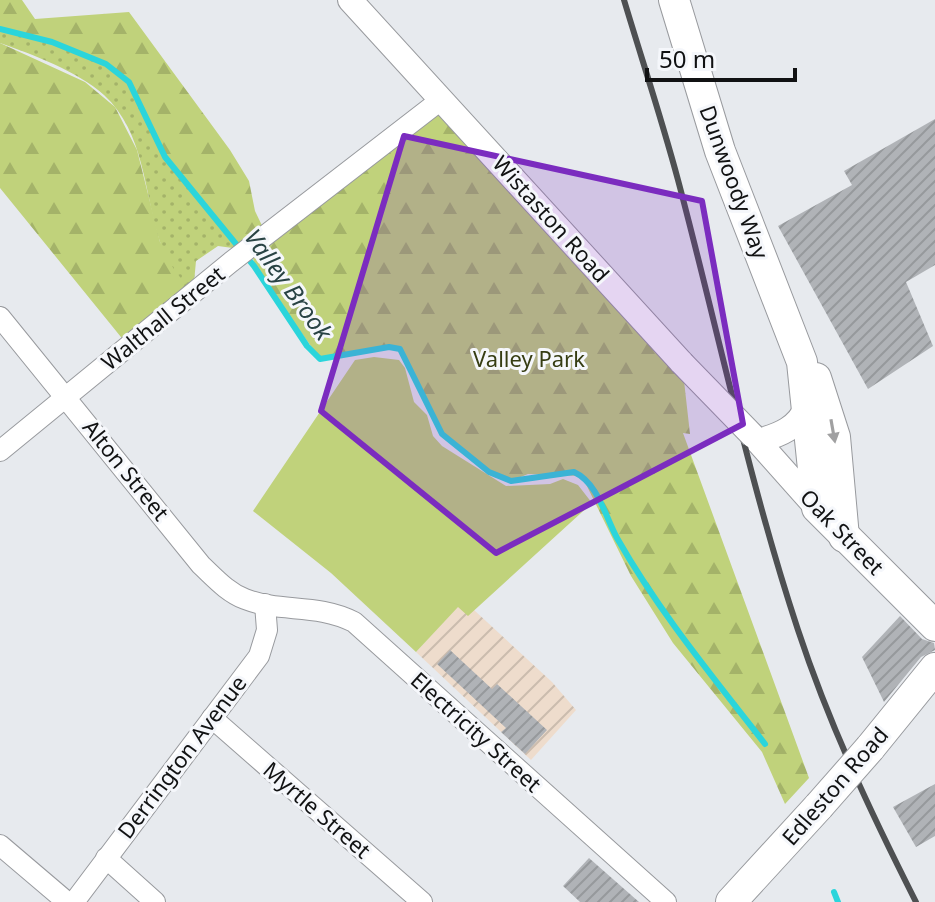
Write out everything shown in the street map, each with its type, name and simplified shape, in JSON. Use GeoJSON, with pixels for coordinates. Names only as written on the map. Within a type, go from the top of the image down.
{"type":"FeatureCollection","features":[{"type":"Feature","properties":{"kind":"main road","name":"Dunwoody Way"},"geometry":{"type":"LineString","coordinates":[[674,0],[720,151],[802,362],[817,508]]}},
{"type":"Feature","properties":{"kind":"main road","name":"Dunwoody Way"},"geometry":{"type":"LineString","coordinates":[[802,362],[815,375],[835,437],[844,537]]}},
{"type":"Feature","properties":{"kind":"main road","name":"Oak Street"},"geometry":{"type":"LineString","coordinates":[[817,508],[935,626]]}},
{"type":"Feature","properties":{"kind":"main road","name":"Edleston Road"},"geometry":{"type":"LineString","coordinates":[[731,902],[870,748],[935,668]]}},
{"type":"Feature","properties":{"kind":"street","name":"Wistaston Road"},"geometry":{"type":"LineString","coordinates":[[350,0],[682,363],[755,438]]}},
{"type":"Feature","properties":{"kind":"street","name":"Walthall Street"},"geometry":{"type":"LineString","coordinates":[[0,451],[231,262],[442,99]]}},
{"type":"Feature","properties":{"kind":"street","name":"Alton Street"},"geometry":{"type":"LineString","coordinates":[[0,317],[201,565],[225,589],[265,604]]}},
{"type":"Feature","properties":{"kind":"street"},"geometry":{"type":"LineString","coordinates":[[755,438],[790,429],[802,417],[807,406]]}},
{"type":"Feature","properties":{"kind":"street","name":"Oak Street"},"geometry":{"type":"LineString","coordinates":[[755,438],[817,508]]}},
{"type":"Feature","properties":{"kind":"street","name":"Derrington Avenue"},"geometry":{"type":"LineString","coordinates":[[74,902],[263,650],[265,604]]}},
{"type":"Feature","properties":{"kind":"street","name":"Electricity Street"},"geometry":{"type":"LineString","coordinates":[[265,604],[330,611],[354,622],[666,902]]}},
{"type":"Feature","properties":{"kind":"street","name":"Myrtle Street"},"geometry":{"type":"LineString","coordinates":[[212,718],[422,902]]}},
{"type":"Feature","properties":{"kind":"street"},"geometry":{"type":"LineString","coordinates":[[0,845],[67,902]]}},
{"type":"Feature","properties":{"kind":"street"},"geometry":{"type":"LineString","coordinates":[[106,858],[155,902]]}},
{"type":"Feature","properties":{"kind":"highlighted area"},"geometry":{"type":"Polygon","coordinates":[[[404,136],[702,201],[743,424],[496,553],[321,411],[404,136]]]}},
{"type":"Feature","properties":{"kind":"shaded area"},"geometry":{"type":"Polygon","coordinates":[[[458,606],[474,610],[552,682],[576,710],[531,760],[416,652],[458,606]]]}},
{"type":"Feature","properties":{"kind":"green space","name":"Valley Park"},"geometry":{"type":"Polygon","coordinates":[[[0,0],[22,0],[35,19],[129,12],[230,150],[249,181],[255,211],[267,236],[442,99],[682,363],[690,434],[683,433],[809,778],[785,804],[762,752],[673,643],[631,576],[582,476],[528,474],[511,481],[489,472],[442,434],[400,349],[389,347],[320,359],[254,266],[252,247],[240,249],[165,157],[125,79],[111,66],[52,42],[0,29],[0,0]]]}},
{"type":"Feature","properties":{"kind":"green space"},"geometry":{"type":"Polygon","coordinates":[[[0,29],[52,42],[106,64],[125,79],[165,157],[240,249],[218,246],[196,261],[193,293],[163,250],[136,145],[118,110],[81,78],[41,58],[0,43],[0,29]]]}},
{"type":"Feature","properties":{"kind":"green space"},"geometry":{"type":"Polygon","coordinates":[[[0,43],[85,82],[115,107],[137,150],[160,242],[193,293],[125,342],[0,188],[0,43]]]}},
{"type":"Feature","properties":{"kind":"green space"},"geometry":{"type":"Polygon","coordinates":[[[374,357],[399,360],[405,368],[414,402],[427,415],[433,436],[442,446],[506,486],[550,484],[563,479],[578,485],[592,503],[468,616],[458,607],[416,652],[331,573],[253,511],[355,360],[374,357]]]}},
{"type":"Feature","properties":{"kind":"building"},"geometry":{"type":"Polygon","coordinates":[[[935,119],[935,265],[906,282],[933,346],[868,389],[778,226],[852,185],[844,171],[935,119]]]}},
{"type":"Feature","properties":{"kind":"building"},"geometry":{"type":"Polygon","coordinates":[[[900,616],[922,639],[934,643],[935,650],[921,657],[884,702],[862,657],[900,616]]]}},
{"type":"Feature","properties":{"kind":"building"},"geometry":{"type":"Polygon","coordinates":[[[450,650],[492,689],[497,684],[547,730],[525,754],[501,732],[506,728],[437,664],[450,650]]]}},
{"type":"Feature","properties":{"kind":"building"},"geometry":{"type":"Polygon","coordinates":[[[935,784],[935,836],[916,847],[893,807],[935,784]]]}},
{"type":"Feature","properties":{"kind":"building"},"geometry":{"type":"Polygon","coordinates":[[[589,858],[639,902],[580,902],[563,886],[589,858]]]}},
{"type":"Feature","properties":{"kind":"waterway","name":"Valley Brook"},"geometry":{"type":"LineString","coordinates":[[0,29],[52,42],[106,64],[129,82],[165,157],[254,266],[307,346],[320,359],[389,347],[400,349],[442,434],[489,472],[511,481],[574,472],[582,477],[595,492],[617,538],[651,592],[765,744]]}},
{"type":"Feature","properties":{"kind":"waterway","name":"Valley Brook"},"geometry":{"type":"LineString","coordinates":[[834,892],[838,902]]}},
{"type":"Feature","properties":{"kind":"railway"},"geometry":{"type":"LineString","coordinates":[[624,0],[672,158],[749,462],[798,630],[852,768],[916,902]]}}]}
